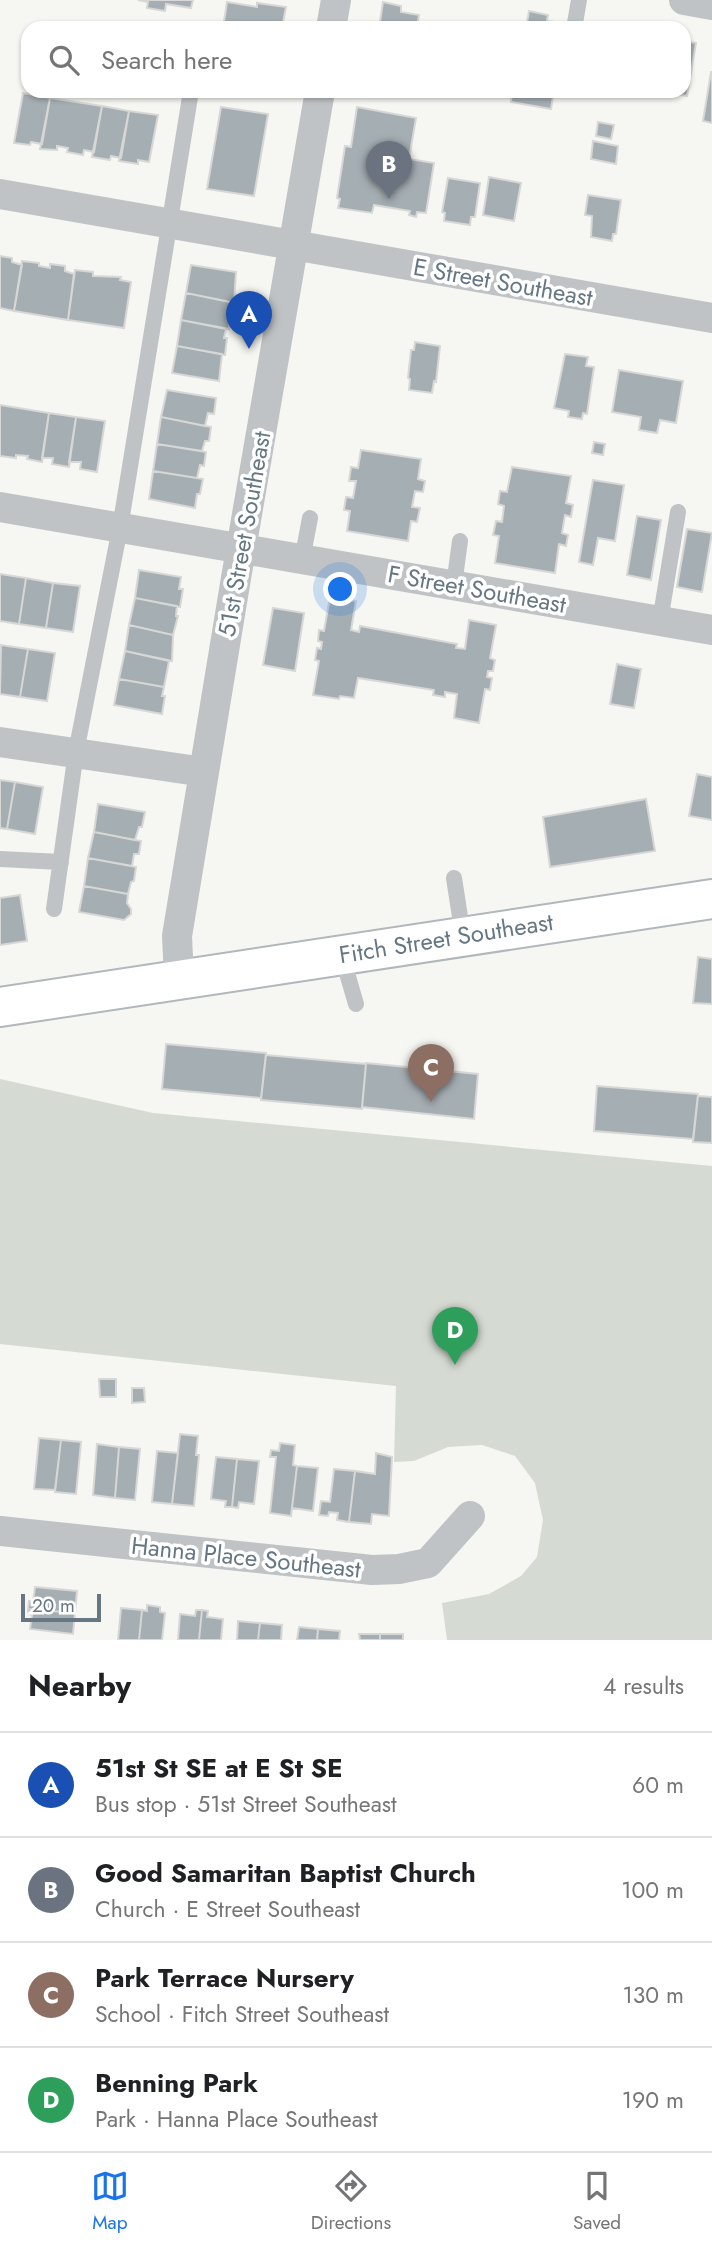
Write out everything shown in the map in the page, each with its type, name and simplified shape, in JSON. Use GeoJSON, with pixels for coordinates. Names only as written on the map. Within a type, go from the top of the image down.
{"type":"FeatureCollection","features":[{"type":"Feature","properties":{"kind":"street"},"geometry":{"type":"LineString","coordinates":[[332,21],[336,0]]}},
{"type":"Feature","properties":{"kind":"street"},"geometry":{"type":"LineString","coordinates":[[684,0],[712,5]]}},
{"type":"Feature","properties":{"kind":"street","name":"51st Street Southeast"},"geometry":{"type":"LineString","coordinates":[[179,978],[177,936],[319,98]]}},
{"type":"Feature","properties":{"kind":"street","name":"E Street Southeast"},"geometry":{"type":"LineString","coordinates":[[0,194],[712,318]]}},
{"type":"Feature","properties":{"kind":"street","name":"F Street Southeast"},"geometry":{"type":"LineString","coordinates":[[0,508],[712,630]]}},
{"type":"Feature","properties":{"kind":"street"},"geometry":{"type":"LineString","coordinates":[[0,742],[204,772]]}},
{"type":"Feature","properties":{"kind":"street","name":"Fitch Street Southeast"},"geometry":{"type":"LineString","coordinates":[[0,1007],[712,899]]}},
{"type":"Feature","properties":{"kind":"street","name":"Hanna Place Southeast"},"geometry":{"type":"LineString","coordinates":[[0,1531],[372,1570],[399,1569],[428,1563],[470,1516]]}},
{"type":"Feature","properties":{"kind":"lane"},"geometry":{"type":"LineString","coordinates":[[575,21],[579,0]]}},
{"type":"Feature","properties":{"kind":"lane"},"geometry":{"type":"LineString","coordinates":[[54,909],[76,752],[120,528],[190,98]]}},
{"type":"Feature","properties":{"kind":"lane"},"geometry":{"type":"LineString","coordinates":[[660,621],[678,512]]}},
{"type":"Feature","properties":{"kind":"lane"},"geometry":{"type":"LineString","coordinates":[[302,560],[310,518]]}},
{"type":"Feature","properties":{"kind":"lane"},"geometry":{"type":"LineString","coordinates":[[454,585],[460,541]]}},
{"type":"Feature","properties":{"kind":"lane"},"geometry":{"type":"LineString","coordinates":[[0,859],[61,862]]}},
{"type":"Feature","properties":{"kind":"lane"},"geometry":{"type":"LineString","coordinates":[[454,878],[463,936]]}},
{"type":"Feature","properties":{"kind":"lane"},"geometry":{"type":"LineString","coordinates":[[341,954],[356,1004]]}},
{"type":"Feature","properties":{"kind":"shaded area"},"geometry":{"type":"Polygon","coordinates":[[[0,1079],[153,1113],[712,1166],[712,1640],[447,1640],[442,1603],[489,1594],[521,1576],[537,1557],[543,1520],[535,1483],[515,1456],[482,1445],[448,1447],[414,1461],[394,1462],[396,1386],[0,1344],[0,1079]]]}},
{"type":"Feature","properties":{"kind":"building"},"geometry":{"type":"Polygon","coordinates":[[[138,0],[193,0],[191,8],[166,4],[165,11],[147,8],[148,2],[138,0]]]}},
{"type":"Feature","properties":{"kind":"building"},"geometry":{"type":"Polygon","coordinates":[[[227,2],[257,7],[257,3],[286,7],[283,21],[224,21],[227,2]]]}},
{"type":"Feature","properties":{"kind":"building"},"geometry":{"type":"Polygon","coordinates":[[[383,2],[401,6],[401,12],[419,15],[418,21],[380,21],[383,2]]]}},
{"type":"Feature","properties":{"kind":"building"},"geometry":{"type":"Polygon","coordinates":[[[529,11],[548,15],[547,21],[527,21],[529,11]]]}},
{"type":"Feature","properties":{"kind":"building"},"geometry":{"type":"Polygon","coordinates":[[[691,42],[696,43],[691,72],[691,42]]]}},
{"type":"Feature","properties":{"kind":"building"},"geometry":{"type":"Polygon","coordinates":[[[712,72],[712,123],[703,121],[712,72]]]}},
{"type":"Feature","properties":{"kind":"building"},"geometry":{"type":"Polygon","coordinates":[[[22,98],[50,98],[42,144],[14,143],[22,98]]]}},
{"type":"Feature","properties":{"kind":"building"},"geometry":{"type":"Polygon","coordinates":[[[50,98],[102,106],[94,152],[84,150],[83,155],[67,152],[68,148],[57,146],[57,150],[40,149],[50,98]]]}},
{"type":"Feature","properties":{"kind":"building"},"geometry":{"type":"Polygon","coordinates":[[[511,98],[553,98],[551,109],[511,102],[511,98]]]}},
{"type":"Feature","properties":{"kind":"building"},"geometry":{"type":"Polygon","coordinates":[[[102,106],[129,111],[121,158],[111,156],[110,160],[92,157],[102,106]]]}},
{"type":"Feature","properties":{"kind":"building"},"geometry":{"type":"Polygon","coordinates":[[[221,107],[268,114],[254,196],[207,189],[221,107]]]}},
{"type":"Feature","properties":{"kind":"building"},"geometry":{"type":"Polygon","coordinates":[[[357,107],[416,118],[409,159],[434,163],[426,213],[417,212],[416,217],[409,215],[410,211],[374,205],[372,213],[338,208],[340,199],[337,198],[345,146],[351,147],[357,107]]]}},
{"type":"Feature","properties":{"kind":"building"},"geometry":{"type":"Polygon","coordinates":[[[129,111],[158,115],[149,162],[138,160],[138,164],[119,161],[129,111]]]}},
{"type":"Feature","properties":{"kind":"building"},"geometry":{"type":"Polygon","coordinates":[[[598,122],[614,125],[611,139],[596,136],[598,122]]]}},
{"type":"Feature","properties":{"kind":"building"},"geometry":{"type":"Polygon","coordinates":[[[593,141],[618,146],[616,164],[591,159],[593,141]]]}},
{"type":"Feature","properties":{"kind":"building"},"geometry":{"type":"Polygon","coordinates":[[[489,177],[521,183],[514,221],[483,215],[489,177]]]}},
{"type":"Feature","properties":{"kind":"building"},"geometry":{"type":"Polygon","coordinates":[[[448,178],[480,183],[475,217],[471,217],[470,225],[444,221],[445,213],[442,212],[448,178]]]}},
{"type":"Feature","properties":{"kind":"building"},"geometry":{"type":"Polygon","coordinates":[[[588,195],[621,200],[616,234],[613,234],[612,241],[591,237],[592,216],[585,215],[588,195]]]}},
{"type":"Feature","properties":{"kind":"building"},"geometry":{"type":"Polygon","coordinates":[[[0,256],[12,258],[12,262],[22,265],[14,311],[0,308],[0,256]]]}},
{"type":"Feature","properties":{"kind":"building"},"geometry":{"type":"Polygon","coordinates":[[[22,261],[39,263],[39,266],[50,268],[50,264],[65,266],[65,271],[74,274],[68,320],[14,311],[22,261]]]}},
{"type":"Feature","properties":{"kind":"building"},"geometry":{"type":"Polygon","coordinates":[[[191,265],[236,272],[234,303],[186,293],[191,265]]]}},
{"type":"Feature","properties":{"kind":"building"},"geometry":{"type":"Polygon","coordinates":[[[75,270],[93,272],[93,276],[121,277],[120,280],[131,282],[124,328],[68,320],[75,270]]]}},
{"type":"Feature","properties":{"kind":"building"},"geometry":{"type":"Polygon","coordinates":[[[186,293],[231,302],[229,329],[181,320],[186,293]]]}},
{"type":"Feature","properties":{"kind":"building"},"geometry":{"type":"Polygon","coordinates":[[[181,320],[226,329],[225,355],[177,346],[181,320]]]}},
{"type":"Feature","properties":{"kind":"building"},"geometry":{"type":"Polygon","coordinates":[[[415,342],[440,346],[432,393],[409,390],[411,350],[414,350],[415,342]]]}},
{"type":"Feature","properties":{"kind":"building"},"geometry":{"type":"Polygon","coordinates":[[[177,346],[222,354],[219,381],[172,373],[177,346]]]}},
{"type":"Feature","properties":{"kind":"building"},"geometry":{"type":"Polygon","coordinates":[[[565,354],[588,357],[586,366],[594,367],[587,414],[583,413],[582,419],[568,417],[569,411],[554,408],[565,354]]]}},
{"type":"Feature","properties":{"kind":"building"},"geometry":{"type":"Polygon","coordinates":[[[619,370],[683,381],[676,423],[660,420],[657,433],[639,430],[641,417],[612,412],[619,370]]]}},
{"type":"Feature","properties":{"kind":"building"},"geometry":{"type":"Polygon","coordinates":[[[167,390],[216,398],[214,414],[208,413],[205,426],[161,417],[167,390]]]}},
{"type":"Feature","properties":{"kind":"building"},"geometry":{"type":"Polygon","coordinates":[[[0,405],[49,413],[42,462],[27,459],[28,456],[0,456],[0,405]]]}},
{"type":"Feature","properties":{"kind":"building"},"geometry":{"type":"Polygon","coordinates":[[[49,413],[76,417],[69,467],[52,464],[53,458],[42,458],[49,413]]]}},
{"type":"Feature","properties":{"kind":"building"},"geometry":{"type":"Polygon","coordinates":[[[76,417],[105,421],[97,472],[80,469],[81,462],[69,462],[76,417]]]}},
{"type":"Feature","properties":{"kind":"building"},"geometry":{"type":"Polygon","coordinates":[[[161,417],[211,427],[209,441],[205,441],[202,451],[157,444],[161,417]]]}},
{"type":"Feature","properties":{"kind":"building"},"geometry":{"type":"Polygon","coordinates":[[[594,442],[605,444],[603,455],[592,453],[594,442]]]}},
{"type":"Feature","properties":{"kind":"building"},"geometry":{"type":"Polygon","coordinates":[[[157,444],[206,452],[204,466],[200,465],[197,478],[153,471],[157,444]]]}},
{"type":"Feature","properties":{"kind":"building"},"geometry":{"type":"Polygon","coordinates":[[[361,450],[421,459],[418,479],[425,481],[423,492],[415,491],[412,507],[420,508],[417,522],[411,521],[408,541],[347,531],[350,511],[344,510],[346,497],[353,498],[356,481],[349,481],[351,467],[358,468],[361,450]]]}},
{"type":"Feature","properties":{"kind":"building"},"geometry":{"type":"Polygon","coordinates":[[[512,467],[571,476],[566,503],[573,505],[571,517],[565,515],[562,533],[568,535],[566,546],[559,544],[555,573],[495,563],[499,536],[493,535],[496,521],[502,522],[504,506],[498,504],[500,491],[507,492],[512,467]]]}},
{"type":"Feature","properties":{"kind":"building"},"geometry":{"type":"Polygon","coordinates":[[[153,471],[203,479],[195,508],[149,499],[153,471]]]}},
{"type":"Feature","properties":{"kind":"building"},"geometry":{"type":"Polygon","coordinates":[[[593,480],[624,485],[615,541],[598,538],[593,565],[579,562],[593,480]]]}},
{"type":"Feature","properties":{"kind":"building"},"geometry":{"type":"Polygon","coordinates":[[[637,516],[661,520],[651,580],[627,575],[637,516]]]}},
{"type":"Feature","properties":{"kind":"building"},"geometry":{"type":"Polygon","coordinates":[[[687,529],[712,533],[702,592],[677,587],[687,529]]]}},
{"type":"Feature","properties":{"kind":"building"},"geometry":{"type":"Polygon","coordinates":[[[139,570],[181,577],[179,589],[183,589],[180,607],[135,598],[139,570]]]}},
{"type":"Feature","properties":{"kind":"building"},"geometry":{"type":"Polygon","coordinates":[[[0,574],[26,578],[19,624],[0,621],[0,574]]]}},
{"type":"Feature","properties":{"kind":"building"},"geometry":{"type":"Polygon","coordinates":[[[26,578],[53,583],[46,628],[19,624],[26,578]]]}},
{"type":"Feature","properties":{"kind":"building"},"geometry":{"type":"Polygon","coordinates":[[[53,583],[80,586],[73,632],[46,628],[53,583]]]}},
{"type":"Feature","properties":{"kind":"building"},"geometry":{"type":"Polygon","coordinates":[[[330,597],[356,601],[351,630],[359,632],[360,626],[457,644],[456,648],[465,649],[469,620],[496,625],[490,658],[495,660],[493,671],[488,671],[487,677],[492,678],[490,690],[485,689],[479,723],[454,718],[457,694],[445,692],[445,697],[433,695],[434,690],[358,678],[354,698],[313,695],[319,661],[315,660],[317,648],[321,649],[322,642],[318,641],[319,630],[324,631],[330,597]]]}},
{"type":"Feature","properties":{"kind":"building"},"geometry":{"type":"Polygon","coordinates":[[[135,598],[177,606],[178,616],[173,635],[129,625],[135,598]]]}},
{"type":"Feature","properties":{"kind":"building"},"geometry":{"type":"Polygon","coordinates":[[[273,608],[304,613],[295,671],[263,665],[273,608]]]}},
{"type":"Feature","properties":{"kind":"building"},"geometry":{"type":"Polygon","coordinates":[[[129,625],[173,635],[172,661],[125,651],[129,625]]]}},
{"type":"Feature","properties":{"kind":"building"},"geometry":{"type":"Polygon","coordinates":[[[1,645],[28,649],[20,697],[0,694],[1,645]]]}},
{"type":"Feature","properties":{"kind":"building"},"geometry":{"type":"Polygon","coordinates":[[[28,649],[55,653],[47,701],[20,697],[28,649]]]}},
{"type":"Feature","properties":{"kind":"building"},"geometry":{"type":"Polygon","coordinates":[[[125,651],[169,661],[164,687],[119,679],[125,651]]]}},
{"type":"Feature","properties":{"kind":"building"},"geometry":{"type":"Polygon","coordinates":[[[617,664],[641,669],[634,708],[610,704],[617,664]]]}},
{"type":"Feature","properties":{"kind":"building"},"geometry":{"type":"Polygon","coordinates":[[[119,679],[164,687],[162,714],[114,705],[119,679]]]}},
{"type":"Feature","properties":{"kind":"building"},"geometry":{"type":"Polygon","coordinates":[[[697,774],[712,777],[712,820],[689,816],[697,774]]]}},
{"type":"Feature","properties":{"kind":"building"},"geometry":{"type":"Polygon","coordinates":[[[0,780],[15,782],[7,829],[0,828],[0,780]]]}},
{"type":"Feature","properties":{"kind":"building"},"geometry":{"type":"Polygon","coordinates":[[[15,782],[43,787],[35,834],[7,829],[15,782]]]}},
{"type":"Feature","properties":{"kind":"building"},"geometry":{"type":"Polygon","coordinates":[[[646,799],[655,851],[550,867],[543,817],[646,799]]]}},
{"type":"Feature","properties":{"kind":"building"},"geometry":{"type":"Polygon","coordinates":[[[98,804],[145,812],[142,827],[139,827],[135,840],[94,832],[98,804]]]}},
{"type":"Feature","properties":{"kind":"building"},"geometry":{"type":"Polygon","coordinates":[[[94,832],[141,841],[139,854],[134,854],[132,866],[88,858],[94,832]]]}},
{"type":"Feature","properties":{"kind":"building"},"geometry":{"type":"Polygon","coordinates":[[[88,858],[136,867],[128,894],[84,886],[88,858]]]}},
{"type":"Feature","properties":{"kind":"building"},"geometry":{"type":"Polygon","coordinates":[[[84,886],[128,894],[127,903],[131,914],[124,920],[79,912],[84,886]]]}},
{"type":"Feature","properties":{"kind":"building"},"geometry":{"type":"Polygon","coordinates":[[[20,895],[27,941],[0,945],[0,898],[20,895]]]}},
{"type":"Feature","properties":{"kind":"building"},"geometry":{"type":"Polygon","coordinates":[[[698,957],[712,959],[712,1004],[693,1003],[698,957]]]}},
{"type":"Feature","properties":{"kind":"building"},"geometry":{"type":"Polygon","coordinates":[[[166,1044],[266,1053],[261,1098],[162,1089],[166,1044]]]}},
{"type":"Feature","properties":{"kind":"building"},"geometry":{"type":"Polygon","coordinates":[[[266,1055],[366,1064],[362,1109],[261,1100],[266,1055]]]}},
{"type":"Feature","properties":{"kind":"building"},"geometry":{"type":"Polygon","coordinates":[[[366,1063],[478,1074],[474,1119],[362,1107],[366,1063]]]}},
{"type":"Feature","properties":{"kind":"building"},"geometry":{"type":"Polygon","coordinates":[[[597,1086],[698,1094],[693,1139],[594,1131],[597,1086]]]}},
{"type":"Feature","properties":{"kind":"building"},"geometry":{"type":"Polygon","coordinates":[[[698,1096],[712,1097],[712,1143],[693,1142],[698,1096]]]}},
{"type":"Feature","properties":{"kind":"building"},"geometry":{"type":"Polygon","coordinates":[[[99,1379],[116,1379],[116,1397],[100,1397],[99,1379]]]}},
{"type":"Feature","properties":{"kind":"building"},"geometry":{"type":"Polygon","coordinates":[[[132,1388],[144,1388],[145,1402],[132,1403],[132,1388]]]}},
{"type":"Feature","properties":{"kind":"building"},"geometry":{"type":"Polygon","coordinates":[[[180,1434],[198,1436],[194,1506],[172,1504],[180,1434]]]}},
{"type":"Feature","properties":{"kind":"building"},"geometry":{"type":"Polygon","coordinates":[[[39,1438],[61,1440],[55,1490],[34,1489],[39,1438]]]}},
{"type":"Feature","properties":{"kind":"building"},"geometry":{"type":"Polygon","coordinates":[[[61,1440],[81,1442],[76,1494],[55,1492],[61,1440]]]}},
{"type":"Feature","properties":{"kind":"building"},"geometry":{"type":"Polygon","coordinates":[[[280,1443],[295,1445],[293,1465],[297,1466],[291,1516],[270,1513],[276,1457],[270,1457],[271,1450],[279,1451],[280,1443]]]}},
{"type":"Feature","properties":{"kind":"building"},"geometry":{"type":"Polygon","coordinates":[[[97,1444],[119,1447],[115,1498],[93,1495],[97,1444]]]}},
{"type":"Feature","properties":{"kind":"building"},"geometry":{"type":"Polygon","coordinates":[[[119,1447],[140,1449],[135,1500],[115,1498],[119,1447]]]}},
{"type":"Feature","properties":{"kind":"building"},"geometry":{"type":"Polygon","coordinates":[[[157,1451],[178,1453],[172,1504],[152,1502],[157,1451]]]}},
{"type":"Feature","properties":{"kind":"building"},"geometry":{"type":"Polygon","coordinates":[[[376,1453],[392,1457],[389,1516],[372,1514],[371,1524],[349,1522],[355,1471],[375,1474],[376,1453]]]}},
{"type":"Feature","properties":{"kind":"building"},"geometry":{"type":"Polygon","coordinates":[[[216,1457],[237,1459],[232,1507],[225,1507],[226,1501],[211,1499],[216,1457]]]}},
{"type":"Feature","properties":{"kind":"building"},"geometry":{"type":"Polygon","coordinates":[[[237,1459],[259,1461],[254,1504],[239,1502],[238,1508],[232,1507],[237,1459]]]}},
{"type":"Feature","properties":{"kind":"building"},"geometry":{"type":"Polygon","coordinates":[[[297,1466],[318,1468],[313,1511],[292,1508],[297,1466]]]}},
{"type":"Feature","properties":{"kind":"building"},"geometry":{"type":"Polygon","coordinates":[[[334,1469],[355,1471],[349,1522],[337,1520],[338,1513],[319,1515],[321,1501],[330,1502],[334,1469]]]}},
{"type":"Feature","properties":{"kind":"building"},"geometry":{"type":"Polygon","coordinates":[[[35,1587],[77,1591],[75,1613],[28,1609],[29,1601],[33,1602],[35,1587]]]}},
{"type":"Feature","properties":{"kind":"building"},"geometry":{"type":"Polygon","coordinates":[[[147,1605],[160,1607],[160,1612],[165,1613],[162,1640],[139,1640],[142,1610],[147,1611],[147,1605]]]}},
{"type":"Feature","properties":{"kind":"building"},"geometry":{"type":"Polygon","coordinates":[[[121,1608],[142,1610],[139,1640],[118,1640],[121,1608]]]}},
{"type":"Feature","properties":{"kind":"building"},"geometry":{"type":"Polygon","coordinates":[[[28,1609],[75,1613],[73,1634],[30,1629],[32,1615],[28,1614],[28,1609]]]}},
{"type":"Feature","properties":{"kind":"building"},"geometry":{"type":"Polygon","coordinates":[[[196,1610],[202,1610],[199,1640],[178,1640],[180,1614],[195,1616],[196,1610]]]}},
{"type":"Feature","properties":{"kind":"building"},"geometry":{"type":"Polygon","coordinates":[[[202,1610],[208,1611],[207,1617],[223,1619],[221,1640],[199,1640],[202,1610]]]}},
{"type":"Feature","properties":{"kind":"building"},"geometry":{"type":"Polygon","coordinates":[[[238,1621],[260,1623],[258,1640],[237,1640],[238,1621]]]}},
{"type":"Feature","properties":{"kind":"building"},"geometry":{"type":"Polygon","coordinates":[[[260,1623],[282,1625],[281,1640],[258,1640],[260,1623]]]}},
{"type":"Feature","properties":{"kind":"building"},"geometry":{"type":"Polygon","coordinates":[[[299,1627],[318,1629],[317,1640],[297,1640],[299,1627]]]}},
{"type":"Feature","properties":{"kind":"building"},"geometry":{"type":"Polygon","coordinates":[[[318,1629],[340,1631],[339,1640],[317,1640],[318,1629]]]}},
{"type":"Feature","properties":{"kind":"building"},"geometry":{"type":"Polygon","coordinates":[[[359,1634],[380,1634],[380,1640],[360,1640],[359,1634]]]}},
{"type":"Feature","properties":{"kind":"building"},"geometry":{"type":"Polygon","coordinates":[[[380,1634],[403,1634],[403,1640],[380,1640],[380,1634]]]}},
{"type":"Feature","properties":{"kind":"place","name":"Good Samaritan Baptist Church"},"geometry":{"type":"Point","coordinates":[389,199]}},
{"type":"Feature","properties":{"kind":"place","name":"51st St SE at E St SE"},"geometry":{"type":"Point","coordinates":[249,349]}},
{"type":"Feature","properties":{"kind":"place","name":"Park Terrace Nursery"},"geometry":{"type":"Point","coordinates":[431,1102]}},
{"type":"Feature","properties":{"kind":"place","name":"Benning Park"},"geometry":{"type":"Point","coordinates":[455,1365]}}]}
